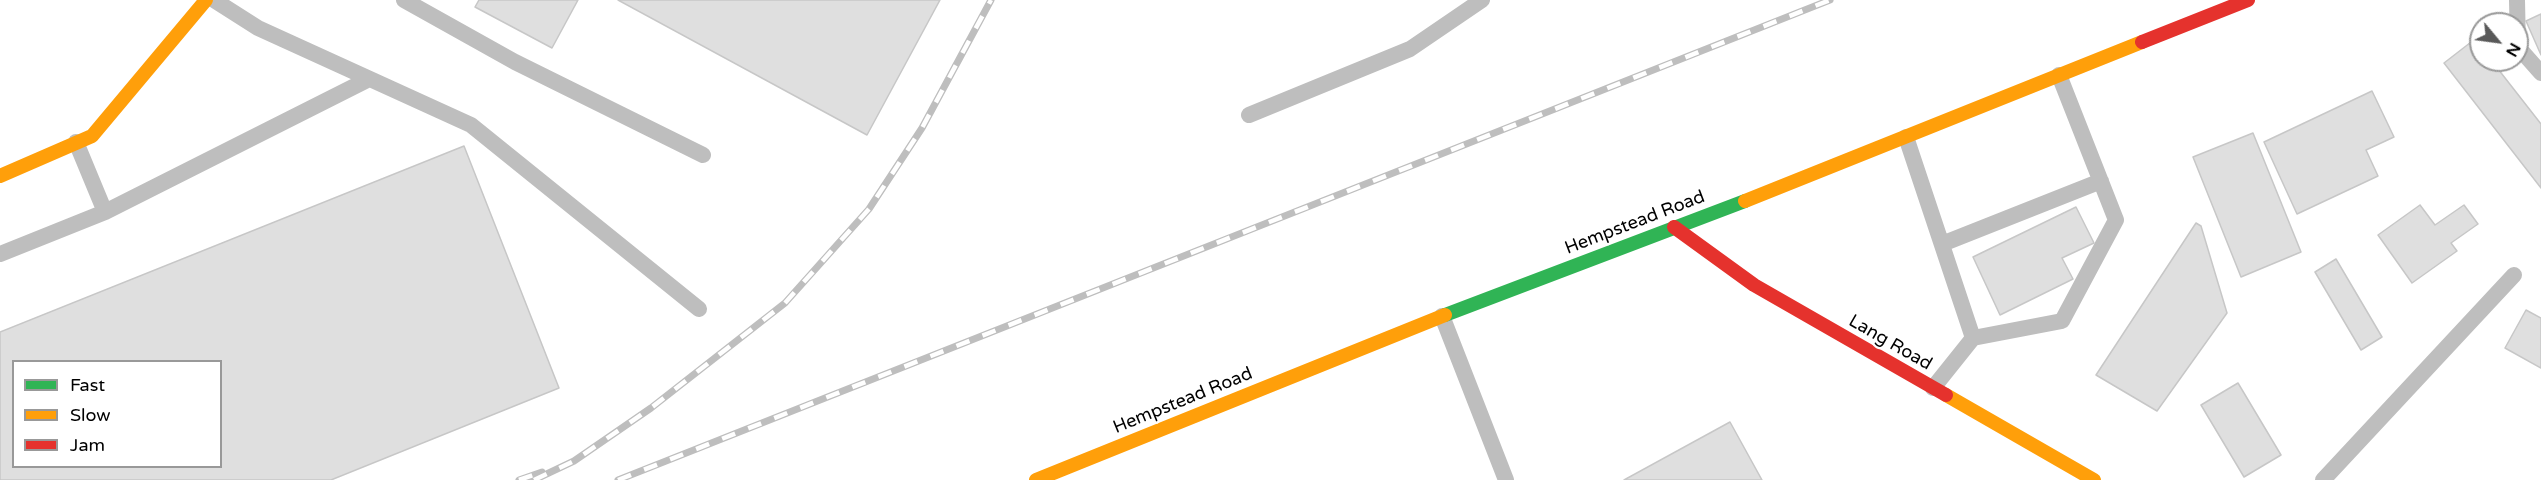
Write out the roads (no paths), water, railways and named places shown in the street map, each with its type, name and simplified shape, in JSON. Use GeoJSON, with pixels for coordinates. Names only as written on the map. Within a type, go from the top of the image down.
{"type":"FeatureCollection","features":[{"type":"Feature","properties":{"kind":"main road"},"geometry":{"type":"LineString","coordinates":[[0,176],[92,136],[207,0]]}},
{"type":"Feature","properties":{"kind":"main road","name":"Hempstead Road"},"geometry":{"type":"LineString","coordinates":[[1036,480],[1442,316],[1742,202],[2248,0]]}},
{"type":"Feature","properties":{"kind":"main road","name":"Lang Road"},"geometry":{"type":"LineString","coordinates":[[1674,227],[1754,285],[2094,480]]}},
{"type":"Feature","properties":{"kind":"lane"},"geometry":{"type":"LineString","coordinates":[[214,0],[258,28],[471,125],[699,309]]}},
{"type":"Feature","properties":{"kind":"lane"},"geometry":{"type":"LineString","coordinates":[[404,0],[515,62],[703,155]]}},
{"type":"Feature","properties":{"kind":"lane"},"geometry":{"type":"LineString","coordinates":[[1249,115],[1410,49],[1482,0]]}},
{"type":"Feature","properties":{"kind":"lane"},"geometry":{"type":"LineString","coordinates":[[2517,0],[2518,47],[2541,73]]}},
{"type":"Feature","properties":{"kind":"lane"},"geometry":{"type":"LineString","coordinates":[[1933,388],[1973,338],[2062,321],[2116,220],[2059,75]]}},
{"type":"Feature","properties":{"kind":"lane"},"geometry":{"type":"LineString","coordinates":[[0,254],[105,212],[369,79]]}},
{"type":"Feature","properties":{"kind":"lane"},"geometry":{"type":"LineString","coordinates":[[1906,136],[1973,338]]}},
{"type":"Feature","properties":{"kind":"lane"},"geometry":{"type":"LineString","coordinates":[[76,142],[105,212]]}},
{"type":"Feature","properties":{"kind":"lane"},"geometry":{"type":"LineString","coordinates":[[1942,244],[2101,181]]}},
{"type":"Feature","properties":{"kind":"lane"},"geometry":{"type":"LineString","coordinates":[[2324,480],[2514,275]]}},
{"type":"Feature","properties":{"kind":"lane"},"geometry":{"type":"LineString","coordinates":[[1442,316],[1506,480]]}},
{"type":"Feature","properties":{"kind":"railway"},"geometry":{"type":"LineString","coordinates":[[534,480],[574,461],[651,408],[785,303],[869,209],[922,128],[991,0]]}},
{"type":"Feature","properties":{"kind":"railway"},"geometry":{"type":"LineString","coordinates":[[618,480],[1830,0]]}},
{"type":"Feature","properties":{"kind":"railway"},"geometry":{"type":"LineString","coordinates":[[519,480],[542,472]]}}]}
